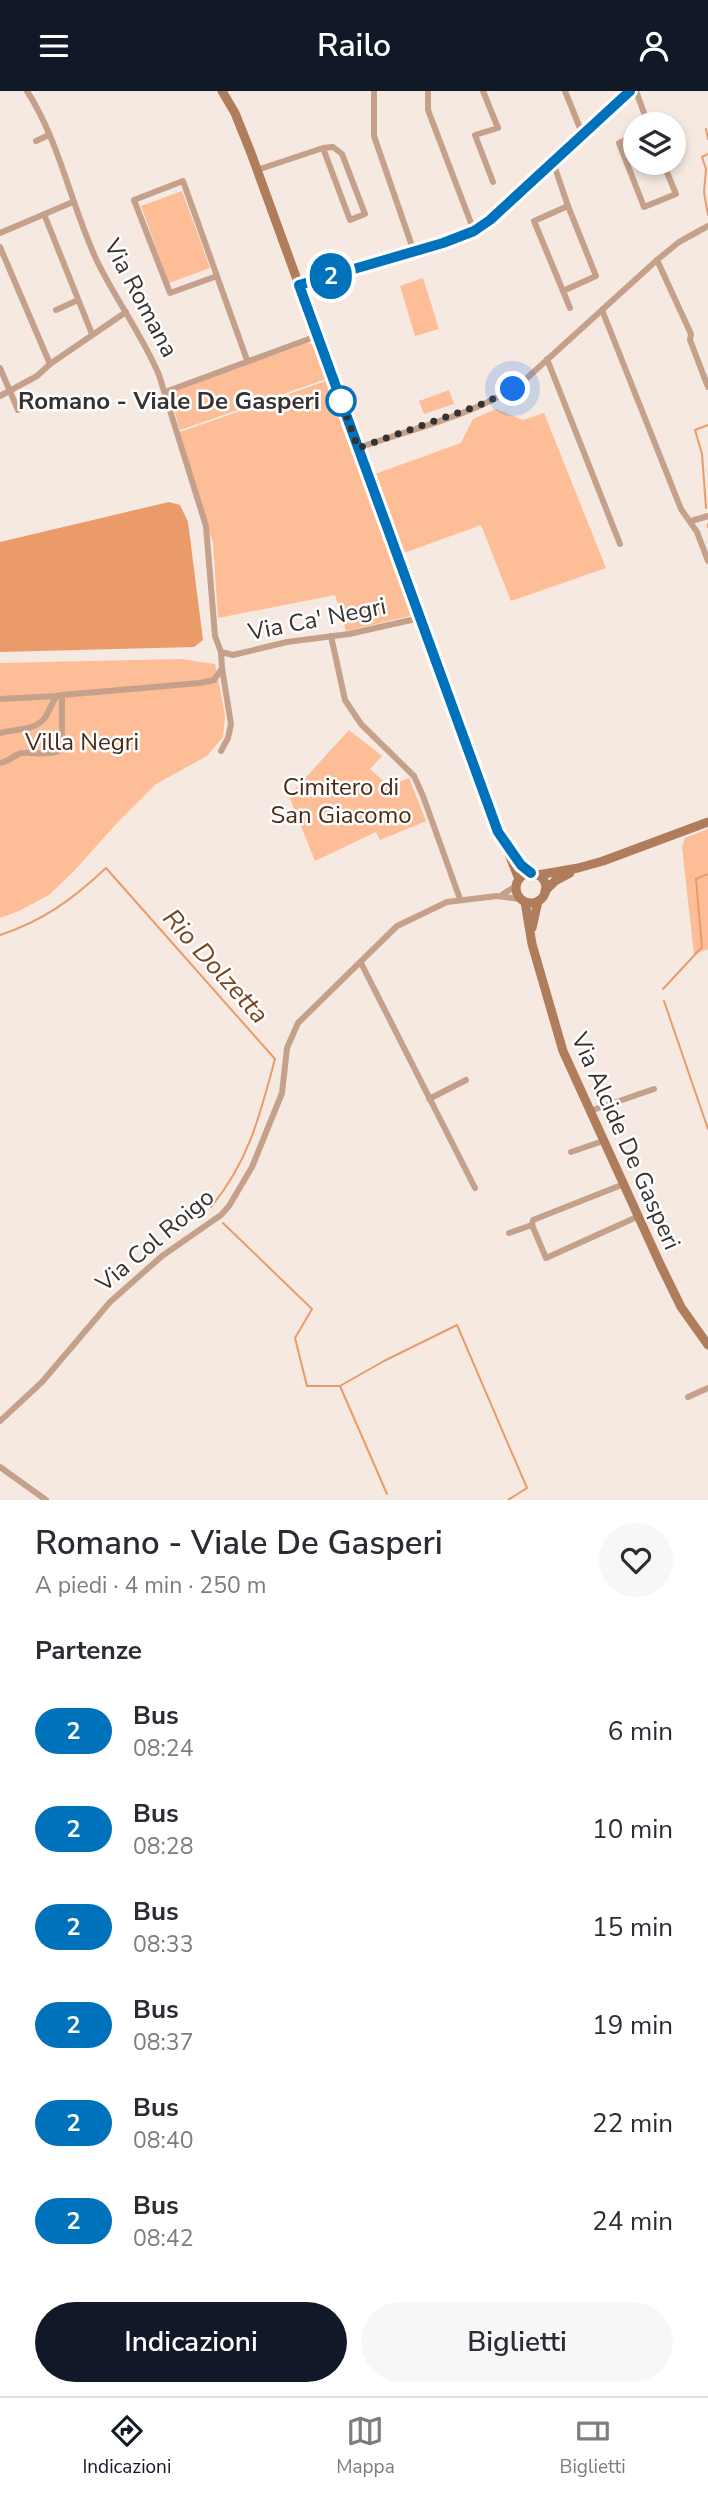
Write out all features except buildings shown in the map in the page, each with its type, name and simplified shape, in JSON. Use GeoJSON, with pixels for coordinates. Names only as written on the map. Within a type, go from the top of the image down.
{"type":"FeatureCollection","features":[{"type":"Feature","properties":{"kind":"main road"},"geometry":{"type":"LineString","coordinates":[[222,91],[235,113],[257,170],[523,900],[538,901],[555,881],[578,868]]}},
{"type":"Feature","properties":{"kind":"main road"},"geometry":{"type":"LineString","coordinates":[[299,285],[414,252],[474,231],[490,220],[630,91]]}},
{"type":"Feature","properties":{"kind":"main road"},"geometry":{"type":"LineString","coordinates":[[517,882],[535,874],[578,868],[708,822]]}},
{"type":"Feature","properties":{"kind":"main road"},"geometry":{"type":"LineString","coordinates":[[501,838],[521,865],[544,882],[545,891]]}},
{"type":"Feature","properties":{"kind":"main road","name":"Via Alcide De Gasperi"},"geometry":{"type":"LineString","coordinates":[[523,900],[556,1032],[603,1141],[681,1307],[708,1345]]}},
{"type":"Feature","properties":{"kind":"main road","name":"Via Alcide De Gasperi"},"geometry":{"type":"LineString","coordinates":[[532,944],[538,901]]}},
{"type":"Feature","properties":{"kind":"street","name":"Via Romana"},"geometry":{"type":"LineString","coordinates":[[27,91],[38,108],[97,260],[152,357],[206,526],[215,636],[221,652],[231,724],[221,751]]}},
{"type":"Feature","properties":{"kind":"street"},"geometry":{"type":"LineString","coordinates":[[374,91],[374,136],[414,252]]}},
{"type":"Feature","properties":{"kind":"street"},"geometry":{"type":"LineString","coordinates":[[428,91],[428,110],[474,231]]}},
{"type":"Feature","properties":{"kind":"street"},"geometry":{"type":"LineString","coordinates":[[483,91],[498,128],[475,135],[493,182]]}},
{"type":"Feature","properties":{"kind":"street"},"geometry":{"type":"LineString","coordinates":[[565,91],[582,133]]}},
{"type":"Feature","properties":{"kind":"street"},"geometry":{"type":"LineString","coordinates":[[636,91],[644,112]]}},
{"type":"Feature","properties":{"kind":"street"},"geometry":{"type":"LineString","coordinates":[[36,141],[49,135]]}},
{"type":"Feature","properties":{"kind":"street"},"geometry":{"type":"LineString","coordinates":[[257,170],[323,148],[333,147],[342,154],[365,215],[350,219],[323,148]]}},
{"type":"Feature","properties":{"kind":"street"},"geometry":{"type":"LineString","coordinates":[[553,162],[596,276],[563,291]]}},
{"type":"Feature","properties":{"kind":"street"},"geometry":{"type":"LineString","coordinates":[[632,175],[644,207],[676,194],[668,175]]}},
{"type":"Feature","properties":{"kind":"street"},"geometry":{"type":"LineString","coordinates":[[217,276],[170,293],[134,200],[183,181],[217,276],[247,360]]}},
{"type":"Feature","properties":{"kind":"street"},"geometry":{"type":"LineString","coordinates":[[0,233],[74,202]]}},
{"type":"Feature","properties":{"kind":"street"},"geometry":{"type":"LineString","coordinates":[[568,206],[534,221],[570,308]]}},
{"type":"Feature","properties":{"kind":"street"},"geometry":{"type":"LineString","coordinates":[[44,214],[92,334]]}},
{"type":"Feature","properties":{"kind":"street"},"geometry":{"type":"LineString","coordinates":[[358,448],[498,398],[520,383],[657,260],[679,242],[708,226]]}},
{"type":"Feature","properties":{"kind":"street"},"geometry":{"type":"LineString","coordinates":[[0,247],[50,365]]}},
{"type":"Feature","properties":{"kind":"street"},"geometry":{"type":"LineString","coordinates":[[657,260],[691,334],[690,340],[708,387]]}},
{"type":"Feature","properties":{"kind":"street"},"geometry":{"type":"LineString","coordinates":[[56,310],[78,300]]}},
{"type":"Feature","properties":{"kind":"street"},"geometry":{"type":"LineString","coordinates":[[602,310],[681,509],[691,521],[704,546],[708,561]]}},
{"type":"Feature","properties":{"kind":"street"},"geometry":{"type":"LineString","coordinates":[[0,396],[37,376],[92,334],[127,312]]}},
{"type":"Feature","properties":{"kind":"street"},"geometry":{"type":"LineString","coordinates":[[165,392],[317,336]]}},
{"type":"Feature","properties":{"kind":"street"},"geometry":{"type":"LineString","coordinates":[[547,359],[620,544]]}},
{"type":"Feature","properties":{"kind":"street"},"geometry":{"type":"LineString","coordinates":[[0,368],[18,410]]}},
{"type":"Feature","properties":{"kind":"street"},"geometry":{"type":"LineString","coordinates":[[691,521],[708,516]]}},
{"type":"Feature","properties":{"kind":"street","name":"Via Ca' Negri"},"geometry":{"type":"LineString","coordinates":[[221,652],[233,655],[420,618]]}},
{"type":"Feature","properties":{"kind":"street"},"geometry":{"type":"LineString","coordinates":[[331,636],[345,700],[361,724],[414,776],[460,899]]}},
{"type":"Feature","properties":{"kind":"street"},"geometry":{"type":"LineString","coordinates":[[0,699],[200,683],[214,680],[222,668]]}},
{"type":"Feature","properties":{"kind":"street"},"geometry":{"type":"LineString","coordinates":[[0,733],[28,728],[43,721],[60,695]]}},
{"type":"Feature","properties":{"kind":"street"},"geometry":{"type":"LineString","coordinates":[[0,763],[7,762],[18,754],[51,754],[59,751],[62,738],[60,695]]}},
{"type":"Feature","properties":{"kind":"street","name":"Via Col Roigo"},"geometry":{"type":"LineString","coordinates":[[500,896],[517,882]]}},
{"type":"Feature","properties":{"kind":"street","name":"Via Col Roigo"},"geometry":{"type":"LineString","coordinates":[[0,1421],[42,1382],[110,1302],[162,1256],[229,1206],[253,1167],[279,1100],[287,1048],[298,1023],[397,926],[447,902],[460,899],[500,896],[523,900]]}},
{"type":"Feature","properties":{"kind":"street"},"geometry":{"type":"LineString","coordinates":[[360,963],[475,1188]]}},
{"type":"Feature","properties":{"kind":"street"},"geometry":{"type":"LineString","coordinates":[[429,1099],[466,1080]]}},
{"type":"Feature","properties":{"kind":"street"},"geometry":{"type":"LineString","coordinates":[[590,1111],[654,1089]]}},
{"type":"Feature","properties":{"kind":"street"},"geometry":{"type":"LineString","coordinates":[[571,1153],[603,1141]]}},
{"type":"Feature","properties":{"kind":"street"},"geometry":{"type":"LineString","coordinates":[[509,1233],[532,1225],[535,1219],[624,1184]]}},
{"type":"Feature","properties":{"kind":"street"},"geometry":{"type":"LineString","coordinates":[[532,1225],[546,1258],[639,1216]]}},
{"type":"Feature","properties":{"kind":"street"},"geometry":{"type":"LineString","coordinates":[[688,1397],[708,1388]]}},
{"type":"Feature","properties":{"kind":"street"},"geometry":{"type":"LineString","coordinates":[[0,1467],[46,1500]]}},
{"type":"Feature","properties":{"kind":"green space"},"geometry":{"type":"Polygon","coordinates":[[[182,191],[210,268],[169,283],[141,206],[182,191]]]}},
{"type":"Feature","properties":{"kind":"green space"},"geometry":{"type":"Polygon","coordinates":[[[423,278],[439,329],[415,336],[400,286],[423,278]]]}},
{"type":"Feature","properties":{"kind":"green space"},"geometry":{"type":"Polygon","coordinates":[[[307,343],[313,344],[326,379],[180,430],[170,395],[173,392],[307,343]]]}},
{"type":"Feature","properties":{"kind":"green space"},"geometry":{"type":"Polygon","coordinates":[[[326,381],[410,616],[346,631],[335,595],[218,618],[213,543],[180,432],[326,381]]]}},
{"type":"Feature","properties":{"kind":"green space"},"geometry":{"type":"Polygon","coordinates":[[[449,390],[454,404],[424,414],[419,401],[449,390]]]}},
{"type":"Feature","properties":{"kind":"green space"},"geometry":{"type":"Polygon","coordinates":[[[496,409],[523,420],[544,413],[606,568],[511,601],[481,525],[404,553],[375,474],[461,443],[473,419],[496,409]]]}},
{"type":"Feature","properties":{"kind":"green space","name":"Villa Negri"},"geometry":{"type":"Polygon","coordinates":[[[181,659],[215,664],[225,715],[223,737],[207,756],[156,784],[49,895],[0,918],[0,663],[181,659]]]}},
{"type":"Feature","properties":{"kind":"green space","name":"Cimitero di San Giacomo"},"geometry":{"type":"Polygon","coordinates":[[[349,730],[382,756],[370,769],[389,786],[409,778],[426,821],[380,840],[376,832],[315,861],[289,796],[349,730]]]}},
{"type":"Feature","properties":{"kind":"green space"},"geometry":{"type":"Polygon","coordinates":[[[708,829],[708,949],[694,955],[682,847],[685,838],[708,829]]]}},
{"type":"Feature","properties":{"kind":"shaded area"},"geometry":{"type":"Polygon","coordinates":[[[169,502],[180,505],[188,522],[203,640],[194,647],[0,652],[0,542],[169,502]]]}},
{"type":"Feature","properties":{"kind":"waterway"},"geometry":{"type":"LineString","coordinates":[[706,129],[708,139]]}},
{"type":"Feature","properties":{"kind":"waterway"},"geometry":{"type":"LineString","coordinates":[[708,154],[702,157],[706,169],[704,192],[708,215]]}},
{"type":"Feature","properties":{"kind":"waterway"},"geometry":{"type":"LineString","coordinates":[[706,508],[702,454],[695,430],[708,425]]}},
{"type":"Feature","properties":{"kind":"waterway","name":"Rio Dolzetta"},"geometry":{"type":"LineString","coordinates":[[0,935],[57,908],[106,868],[275,1059],[252,1137],[235,1172],[211,1207]]}},
{"type":"Feature","properties":{"kind":"waterway"},"geometry":{"type":"LineString","coordinates":[[663,989],[702,947],[696,879],[708,874]]}},
{"type":"Feature","properties":{"kind":"waterway"},"geometry":{"type":"LineString","coordinates":[[664,1001],[708,1129]]}},
{"type":"Feature","properties":{"kind":"waterway","name":"Rio Dolzetta"},"geometry":{"type":"LineString","coordinates":[[223,1223],[312,1309],[295,1338],[307,1386],[340,1386],[387,1494]]}},
{"type":"Feature","properties":{"kind":"waterway","name":"Rio Dolzetta"},"geometry":{"type":"LineString","coordinates":[[340,1386],[457,1325],[527,1488],[508,1500]]}},
{"type":"Feature","properties":{"kind":"bus line","name":"2"},"geometry":{"type":"LineString","coordinates":[[531,873],[521,865],[498,832],[299,285],[430,248],[474,231],[490,220],[630,91]]}},
{"type":"Feature","properties":{"kind":"place","name":"Romano - Viale De Gasperi"},"geometry":{"type":"Point","coordinates":[341,401]}},
{"type":"Feature","properties":{"kind":"route"},"geometry":{"type":"LineString","coordinates":[[341,401],[340,397],[358,448],[480,405],[513,389]]}}]}
